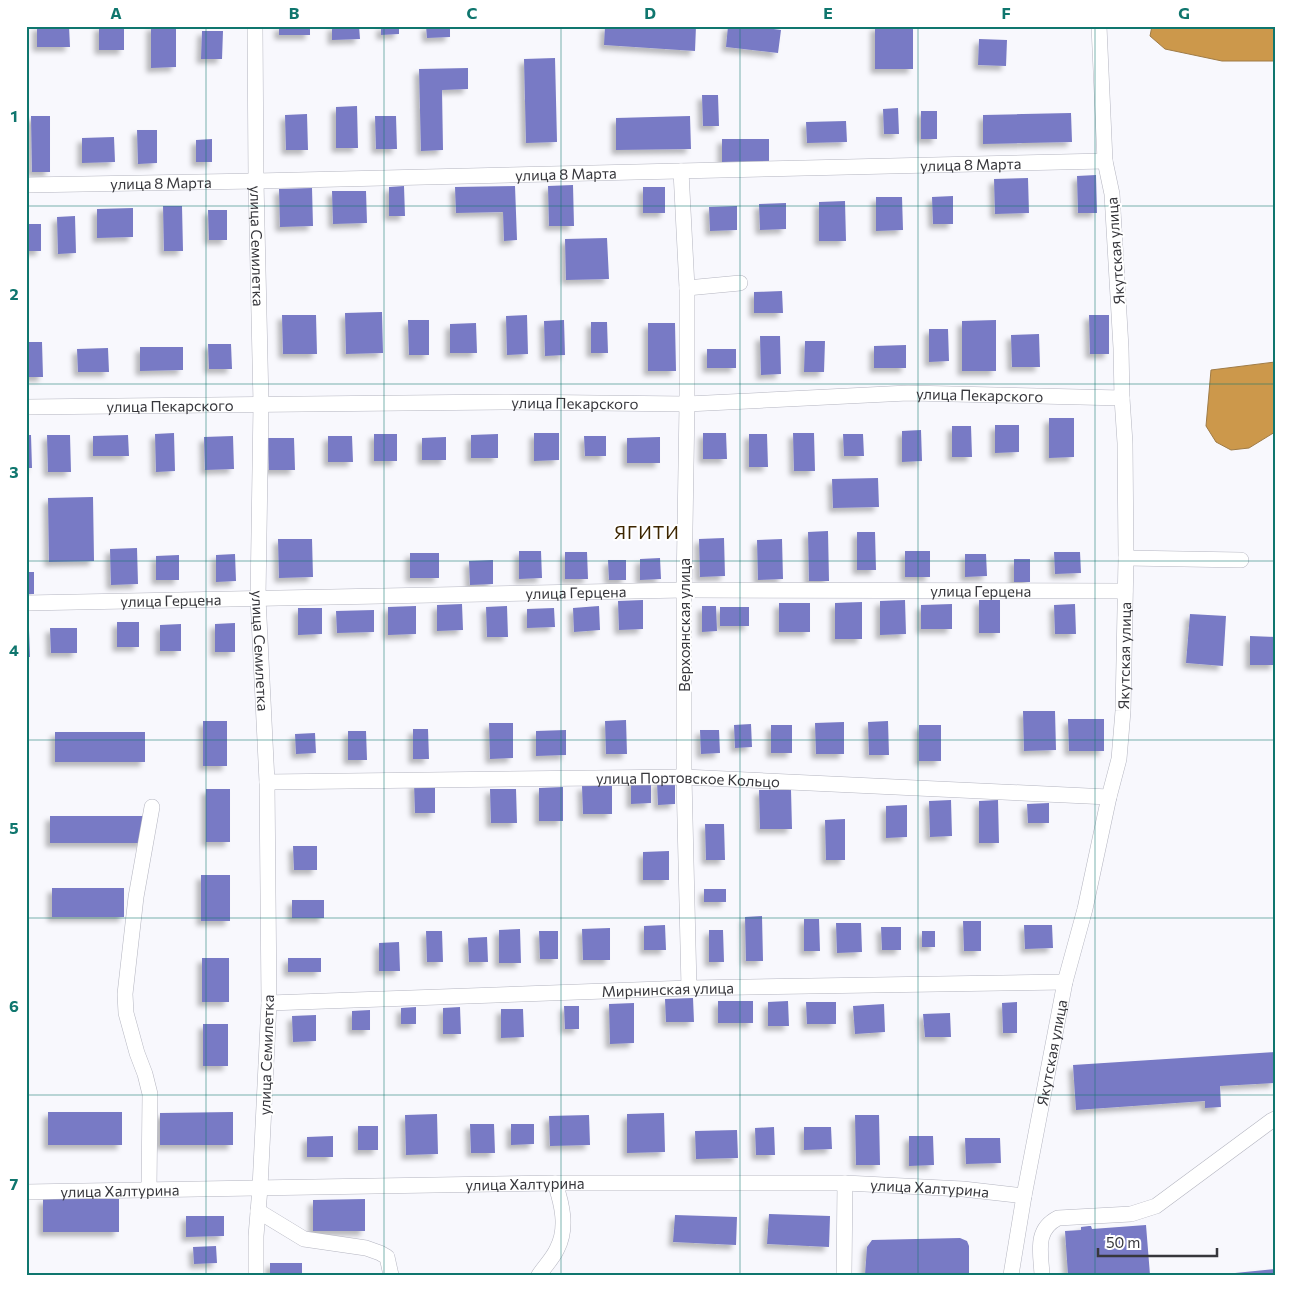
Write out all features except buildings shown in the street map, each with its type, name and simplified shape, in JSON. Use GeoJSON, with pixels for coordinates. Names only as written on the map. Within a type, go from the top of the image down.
{"type":"FeatureCollection","features":[{"type":"Feature","properties":{"kind":"street","name":"улица Семилетка"},"geometry":{"type":"LineString","coordinates":[[255,26],[260,404],[258,598],[267,782],[269,1003],[256,1236],[256,1275]]}},
{"type":"Feature","properties":{"kind":"street","name":"Якутская улица"},"geometry":{"type":"LineString","coordinates":[[1011,1275],[1024,1196],[1065,982],[1085,909],[1108,797],[1119,758],[1126,558],[1125,444],[1112,194],[1105,161],[1099,26]]}},
{"type":"Feature","properties":{"kind":"street","name":"улица 8 Марта"},"geometry":{"type":"LineString","coordinates":[[26,185],[256,182],[1105,161]]}},
{"type":"Feature","properties":{"kind":"street","name":"Верхоянская улица"},"geometry":{"type":"LineString","coordinates":[[681,171],[687,288],[684,776],[690,988]]}},
{"type":"Feature","properties":{"kind":"street"},"geometry":{"type":"LineString","coordinates":[[687,288],[740,283]]}},
{"type":"Feature","properties":{"kind":"street","name":"улица Пекарского"},"geometry":{"type":"LineString","coordinates":[[26,407],[502,402],[687,404],[908,393],[1122,398]]}},
{"type":"Feature","properties":{"kind":"street"},"geometry":{"type":"LineString","coordinates":[[1126,558],[1241,560]]}},
{"type":"Feature","properties":{"kind":"street","name":"улица Герцена"},"geometry":{"type":"LineString","coordinates":[[26,603],[684,590],[1125,591]]}},
{"type":"Feature","properties":{"kind":"street","name":"улица Портовское Кольцо"},"geometry":{"type":"LineString","coordinates":[[267,782],[684,776],[1108,797]]}},
{"type":"Feature","properties":{"kind":"street"},"geometry":{"type":"LineString","coordinates":[[149,1190],[150,1094],[126,1013],[125,994],[136,897],[152,807]]}},
{"type":"Feature","properties":{"kind":"street","name":"Мирнинская улица"},"geometry":{"type":"LineString","coordinates":[[269,1003],[690,988],[1065,982]]}},
{"type":"Feature","properties":{"kind":"street"},"geometry":{"type":"LineString","coordinates":[[1042,1275],[1040,1240],[1049,1222],[1058,1218],[1130,1214],[1156,1206],[1275,1120]]}},
{"type":"Feature","properties":{"kind":"street"},"geometry":{"type":"LineString","coordinates":[[539,1275],[557,1249],[562,1237],[561,1203],[555,1183]]}},
{"type":"Feature","properties":{"kind":"street","name":"улица Халтурина"},"geometry":{"type":"LineString","coordinates":[[26,1192],[555,1183],[845,1183],[963,1189],[1024,1196]]}},
{"type":"Feature","properties":{"kind":"street"},"geometry":{"type":"LineString","coordinates":[[844,1275],[845,1183]]}},
{"type":"Feature","properties":{"kind":"street"},"geometry":{"type":"LineString","coordinates":[[258,1211],[304,1239],[366,1248],[380,1253],[387,1258],[391,1275]]}},
{"type":"Feature","properties":{"kind":"shaded area"},"geometry":{"type":"Polygon","coordinates":[[[1152,26],[1275,26],[1275,61],[1222,61],[1165,49],[1150,36],[1152,26]]]}},
{"type":"Feature","properties":{"kind":"shaded area"},"geometry":{"type":"Polygon","coordinates":[[[1275,362],[1275,432],[1249,448],[1231,450],[1216,442],[1206,426],[1211,370],[1275,362]]]}},
{"type":"Feature","properties":{"kind":"district","name":"ЯГИТИ"},"geometry":{"type":"Point","coordinates":[647,532]}}]}
